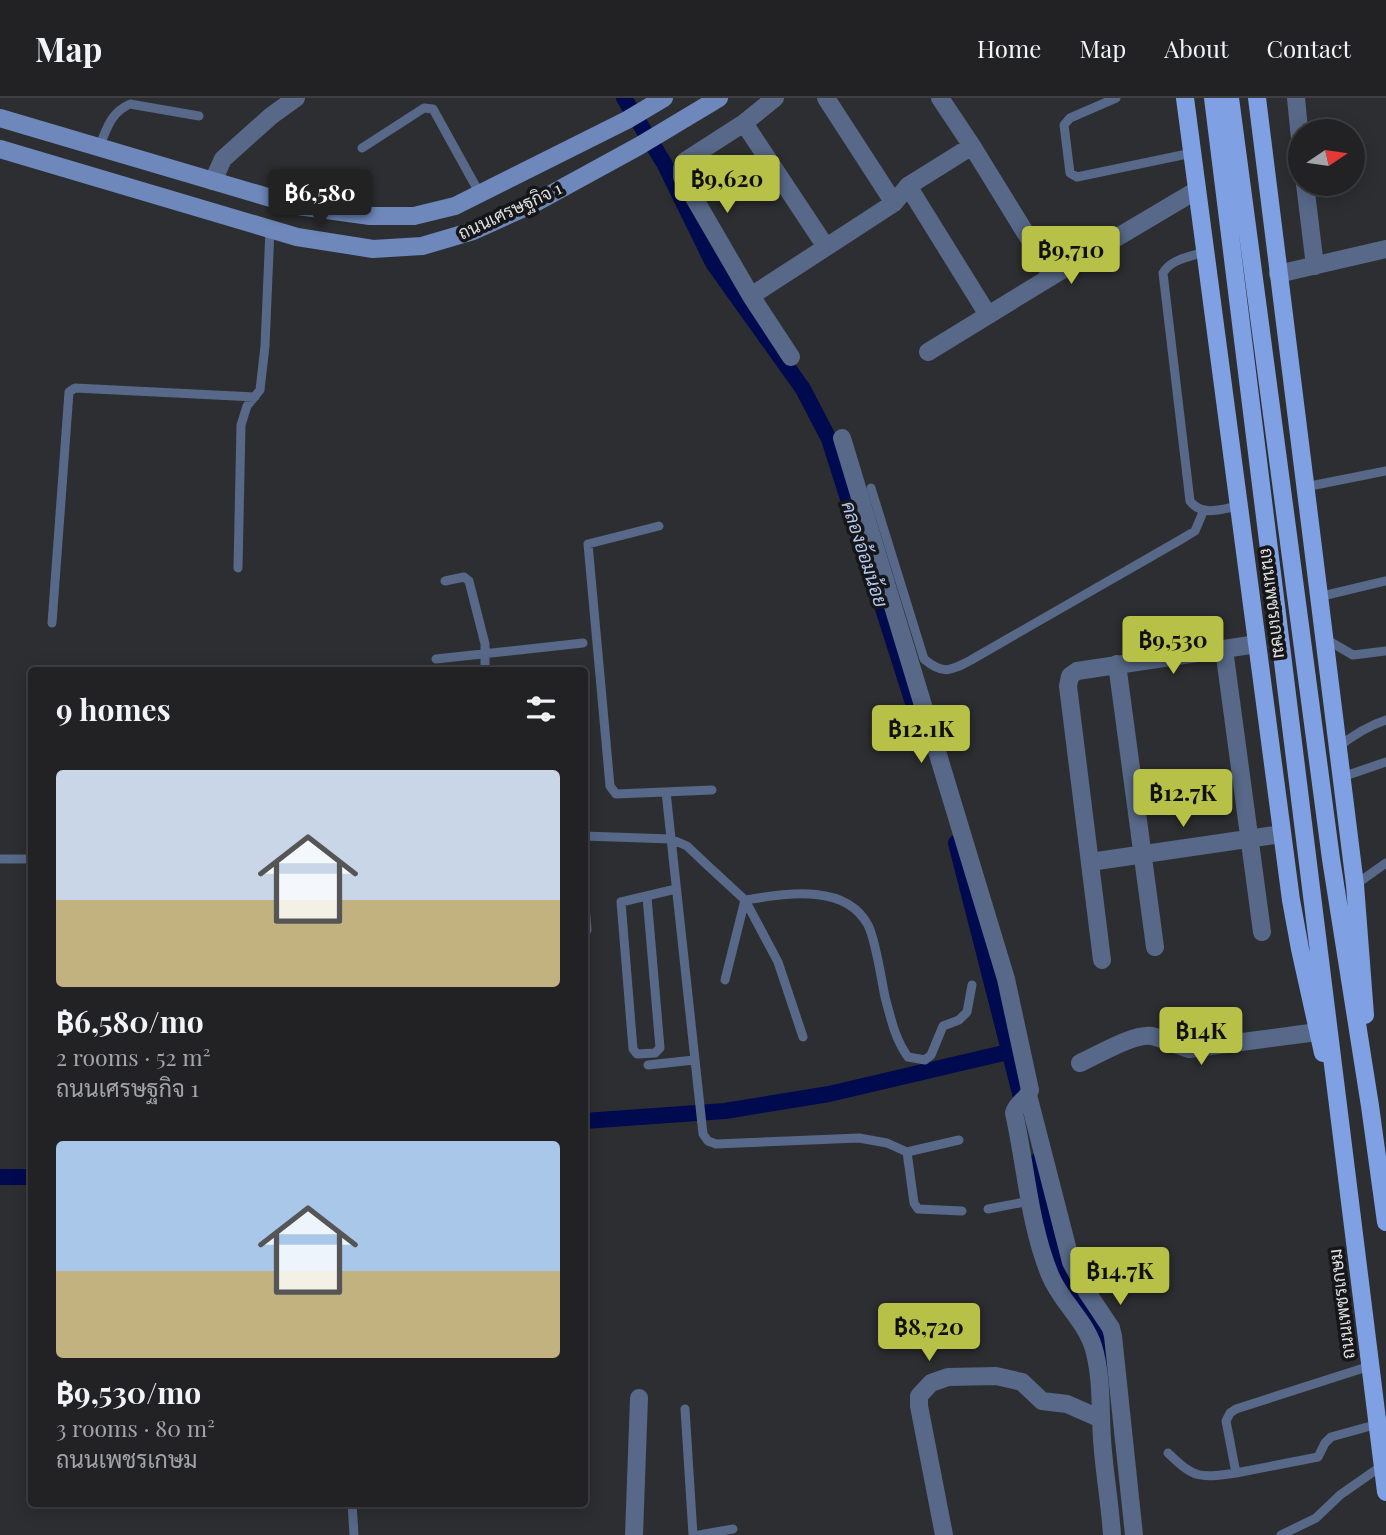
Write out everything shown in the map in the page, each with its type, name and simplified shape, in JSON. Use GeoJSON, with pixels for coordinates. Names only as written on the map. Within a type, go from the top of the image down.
{"type":"FeatureCollection","features":[{"type":"Feature","properties":{"kind":"main road","name":"ถนนเศรษฐกิจ 1"},"geometry":{"type":"LineString","coordinates":[[0,149],[297,237],[373,249],[422,246],[473,231],[533,204],[719,98]]}},
{"type":"Feature","properties":{"kind":"main road","name":"ถนนเพชรเกษม"},"geometry":{"type":"LineString","coordinates":[[1185,98],[1282,834],[1300,949],[1317,1032],[1339,1110]]}},
{"type":"Feature","properties":{"kind":"main road","name":"ถนนเพชรเกษม"},"geometry":{"type":"LineString","coordinates":[[1213,98],[1234,192],[1329,845],[1383,1183],[1386,1222]]}},
{"type":"Feature","properties":{"kind":"main road","name":"ถนนเพชรเกษม"},"geometry":{"type":"LineString","coordinates":[[1230,98],[1234,192],[1339,1110],[1386,1492]]}},
{"type":"Feature","properties":{"kind":"main road","name":"ถนนเพชรเกษม"},"geometry":{"type":"LineString","coordinates":[[1257,98],[1322,637],[1355,885],[1370,1106]]}},
{"type":"Feature","properties":{"kind":"main road","name":"ถนนเศรษฐกิจ 1"},"geometry":{"type":"LineString","coordinates":[[0,118],[298,206],[370,216],[414,216],[455,206],[660,101]]}},
{"type":"Feature","properties":{"kind":"street"},"geometry":{"type":"LineString","coordinates":[[213,181],[223,159],[271,116],[296,98]]}},
{"type":"Feature","properties":{"kind":"street"},"geometry":{"type":"LineString","coordinates":[[775,98],[744,124],[685,161],[681,167],[682,177],[790,357]]}},
{"type":"Feature","properties":{"kind":"street"},"geometry":{"type":"LineString","coordinates":[[826,98],[894,203]]}},
{"type":"Feature","properties":{"kind":"street"},"geometry":{"type":"LineString","coordinates":[[940,98],[1052,276]]}},
{"type":"Feature","properties":{"kind":"street"},"geometry":{"type":"LineString","coordinates":[[1296,98],[1298,119]]}},
{"type":"Feature","properties":{"kind":"street"},"geometry":{"type":"LineString","coordinates":[[744,124],[826,247]]}},
{"type":"Feature","properties":{"kind":"street"},"geometry":{"type":"LineString","coordinates":[[751,296],[894,203],[908,186],[972,146]]}},
{"type":"Feature","properties":{"kind":"street"},"geometry":{"type":"LineString","coordinates":[[908,186],[988,315]]}},
{"type":"Feature","properties":{"kind":"street"},"geometry":{"type":"LineString","coordinates":[[928,352],[1197,190]]}},
{"type":"Feature","properties":{"kind":"street"},"geometry":{"type":"LineString","coordinates":[[1306,196],[1315,266]]}},
{"type":"Feature","properties":{"kind":"street"},"geometry":{"type":"LineString","coordinates":[[1279,274],[1386,249]]}},
{"type":"Feature","properties":{"kind":"street"},"geometry":{"type":"LineString","coordinates":[[842,438],[1006,979],[1030,1090],[1014,1113],[1030,1200],[1051,1278],[1090,1336],[1100,1380],[1112,1535]]}},
{"type":"Feature","properties":{"kind":"street"},"geometry":{"type":"LineString","coordinates":[[1102,960],[1068,686],[1070,676],[1077,671],[1117,664],[1257,644]]}},
{"type":"Feature","properties":{"kind":"street"},"geometry":{"type":"LineString","coordinates":[[1224,649],[1262,932]]}},
{"type":"Feature","properties":{"kind":"street"},"geometry":{"type":"LineString","coordinates":[[1117,664],[1155,947]]}},
{"type":"Feature","properties":{"kind":"street"},"geometry":{"type":"LineString","coordinates":[[1090,862],[1282,834]]}},
{"type":"Feature","properties":{"kind":"street"},"geometry":{"type":"LineString","coordinates":[[1080,1063],[1139,1037],[1153,1036],[1189,1049],[1317,1032]]}},
{"type":"Feature","properties":{"kind":"street"},"geometry":{"type":"LineString","coordinates":[[1024,1100],[1070,1262],[1111,1328],[1134,1535]]}},
{"type":"Feature","properties":{"kind":"street"},"geometry":{"type":"LineString","coordinates":[[944,1535],[919,1406],[919,1396],[925,1386],[948,1377],[1008,1377],[1022,1382],[1042,1401],[1067,1404],[1101,1419]]}},
{"type":"Feature","properties":{"kind":"street"},"geometry":{"type":"LineString","coordinates":[[634,1535],[639,1398]]}},
{"type":"Feature","properties":{"kind":"lane"},"geometry":{"type":"LineString","coordinates":[[1116,98],[1070,118],[1064,125],[1070,173],[1077,177],[1192,152]]}},
{"type":"Feature","properties":{"kind":"lane"},"geometry":{"type":"LineString","coordinates":[[99,147],[112,116],[120,108],[130,104],[199,116]]}},
{"type":"Feature","properties":{"kind":"lane"},"geometry":{"type":"LineString","coordinates":[[362,148],[424,108],[433,109],[480,194]]}},
{"type":"Feature","properties":{"kind":"lane"},"geometry":{"type":"LineString","coordinates":[[238,568],[241,425],[247,406],[260,390],[265,346],[270,229]]}},
{"type":"Feature","properties":{"kind":"lane"},"geometry":{"type":"LineString","coordinates":[[1205,252],[1175,261],[1167,266],[1163,273],[1190,501],[1195,508],[1203,512],[1239,506]]}},
{"type":"Feature","properties":{"kind":"lane"},"geometry":{"type":"LineString","coordinates":[[52,623],[69,392],[75,388],[255,397]]}},
{"type":"Feature","properties":{"kind":"lane"},"geometry":{"type":"LineString","coordinates":[[1305,488],[1386,471]]}},
{"type":"Feature","properties":{"kind":"lane"},"geometry":{"type":"LineString","coordinates":[[871,488],[924,659],[943,671],[971,660],[1195,531],[1203,512]]}},
{"type":"Feature","properties":{"kind":"lane"},"geometry":{"type":"LineString","coordinates":[[659,526],[588,544],[610,786],[616,794],[712,789]]}},
{"type":"Feature","properties":{"kind":"lane"},"geometry":{"type":"LineString","coordinates":[[445,581],[464,578],[469,581],[485,644],[485,667]]}},
{"type":"Feature","properties":{"kind":"lane"},"geometry":{"type":"LineString","coordinates":[[1318,597],[1386,581]]}},
{"type":"Feature","properties":{"kind":"lane"},"geometry":{"type":"LineString","coordinates":[[1322,637],[1353,655],[1386,651]]}},
{"type":"Feature","properties":{"kind":"lane"},"geometry":{"type":"LineString","coordinates":[[436,659],[583,643]]}},
{"type":"Feature","properties":{"kind":"lane"},"geometry":{"type":"LineString","coordinates":[[1337,748],[1362,731],[1386,720]]}},
{"type":"Feature","properties":{"kind":"lane"},"geometry":{"type":"LineString","coordinates":[[1342,777],[1386,762]]}},
{"type":"Feature","properties":{"kind":"lane"},"geometry":{"type":"LineString","coordinates":[[666,792],[694,1060],[703,1134],[708,1141],[716,1144],[859,1138],[887,1143],[906,1152],[959,1140]]}},
{"type":"Feature","properties":{"kind":"lane"},"geometry":{"type":"LineString","coordinates":[[588,836],[671,839],[687,846],[745,900],[778,962],[803,1037]]}},
{"type":"Feature","properties":{"kind":"lane"},"geometry":{"type":"LineString","coordinates":[[0,859],[28,859]]}},
{"type":"Feature","properties":{"kind":"lane"},"geometry":{"type":"LineString","coordinates":[[1355,885],[1386,863]]}},
{"type":"Feature","properties":{"kind":"lane"},"geometry":{"type":"LineString","coordinates":[[647,897],[660,1048],[654,1053],[636,1054],[633,1049],[621,902],[676,889]]}},
{"type":"Feature","properties":{"kind":"lane"},"geometry":{"type":"LineString","coordinates":[[745,900],[784,894],[819,895],[841,900],[853,907],[868,925],[892,1025],[908,1057],[925,1060],[931,1055],[943,1026],[959,1020],[967,1012],[972,985]]}},
{"type":"Feature","properties":{"kind":"lane"},"geometry":{"type":"LineString","coordinates":[[725,980],[745,900]]}},
{"type":"Feature","properties":{"kind":"lane"},"geometry":{"type":"LineString","coordinates":[[648,1065],[694,1060]]}},
{"type":"Feature","properties":{"kind":"lane"},"geometry":{"type":"LineString","coordinates":[[906,1152],[914,1203],[918,1209],[962,1212]]}},
{"type":"Feature","properties":{"kind":"lane"},"geometry":{"type":"LineString","coordinates":[[988,1209],[1030,1200]]}},
{"type":"Feature","properties":{"kind":"lane"},"geometry":{"type":"LineString","coordinates":[[1236,1473],[1226,1421],[1230,1413],[1370,1367]]}},
{"type":"Feature","properties":{"kind":"lane"},"geometry":{"type":"LineString","coordinates":[[685,1409],[693,1535]]}},
{"type":"Feature","properties":{"kind":"lane"},"geometry":{"type":"LineString","coordinates":[[1168,1453],[1188,1472],[1204,1477],[1236,1473],[1318,1457],[1331,1437],[1378,1424]]}},
{"type":"Feature","properties":{"kind":"lane"},"geometry":{"type":"LineString","coordinates":[[1281,1535],[1316,1518],[1340,1494],[1383,1465]]}},
{"type":"Feature","properties":{"kind":"lane"},"geometry":{"type":"LineString","coordinates":[[352,1507],[354,1535]]}},
{"type":"Feature","properties":{"kind":"lane"},"geometry":{"type":"LineString","coordinates":[[699,1535],[733,1529]]}},
{"type":"Feature","properties":{"kind":"waterway","name":"คลองอ้อมน้อย"},"geometry":{"type":"LineString","coordinates":[[624,98],[664,163],[713,263],[803,389],[829,439],[921,728]]}},
{"type":"Feature","properties":{"kind":"waterway","name":"คลองอ้อมน้อย"},"geometry":{"type":"LineString","coordinates":[[956,843],[1024,1109]]}},
{"type":"Feature","properties":{"kind":"waterway"},"geometry":{"type":"LineString","coordinates":[[588,1121],[725,1111],[829,1094],[1008,1052]]}},
{"type":"Feature","properties":{"kind":"waterway"},"geometry":{"type":"LineString","coordinates":[[1037,1161],[1057,1258],[1101,1332],[1110,1372]]}},
{"type":"Feature","properties":{"kind":"waterway"},"geometry":{"type":"LineString","coordinates":[[0,1177],[28,1177]]}}]}
